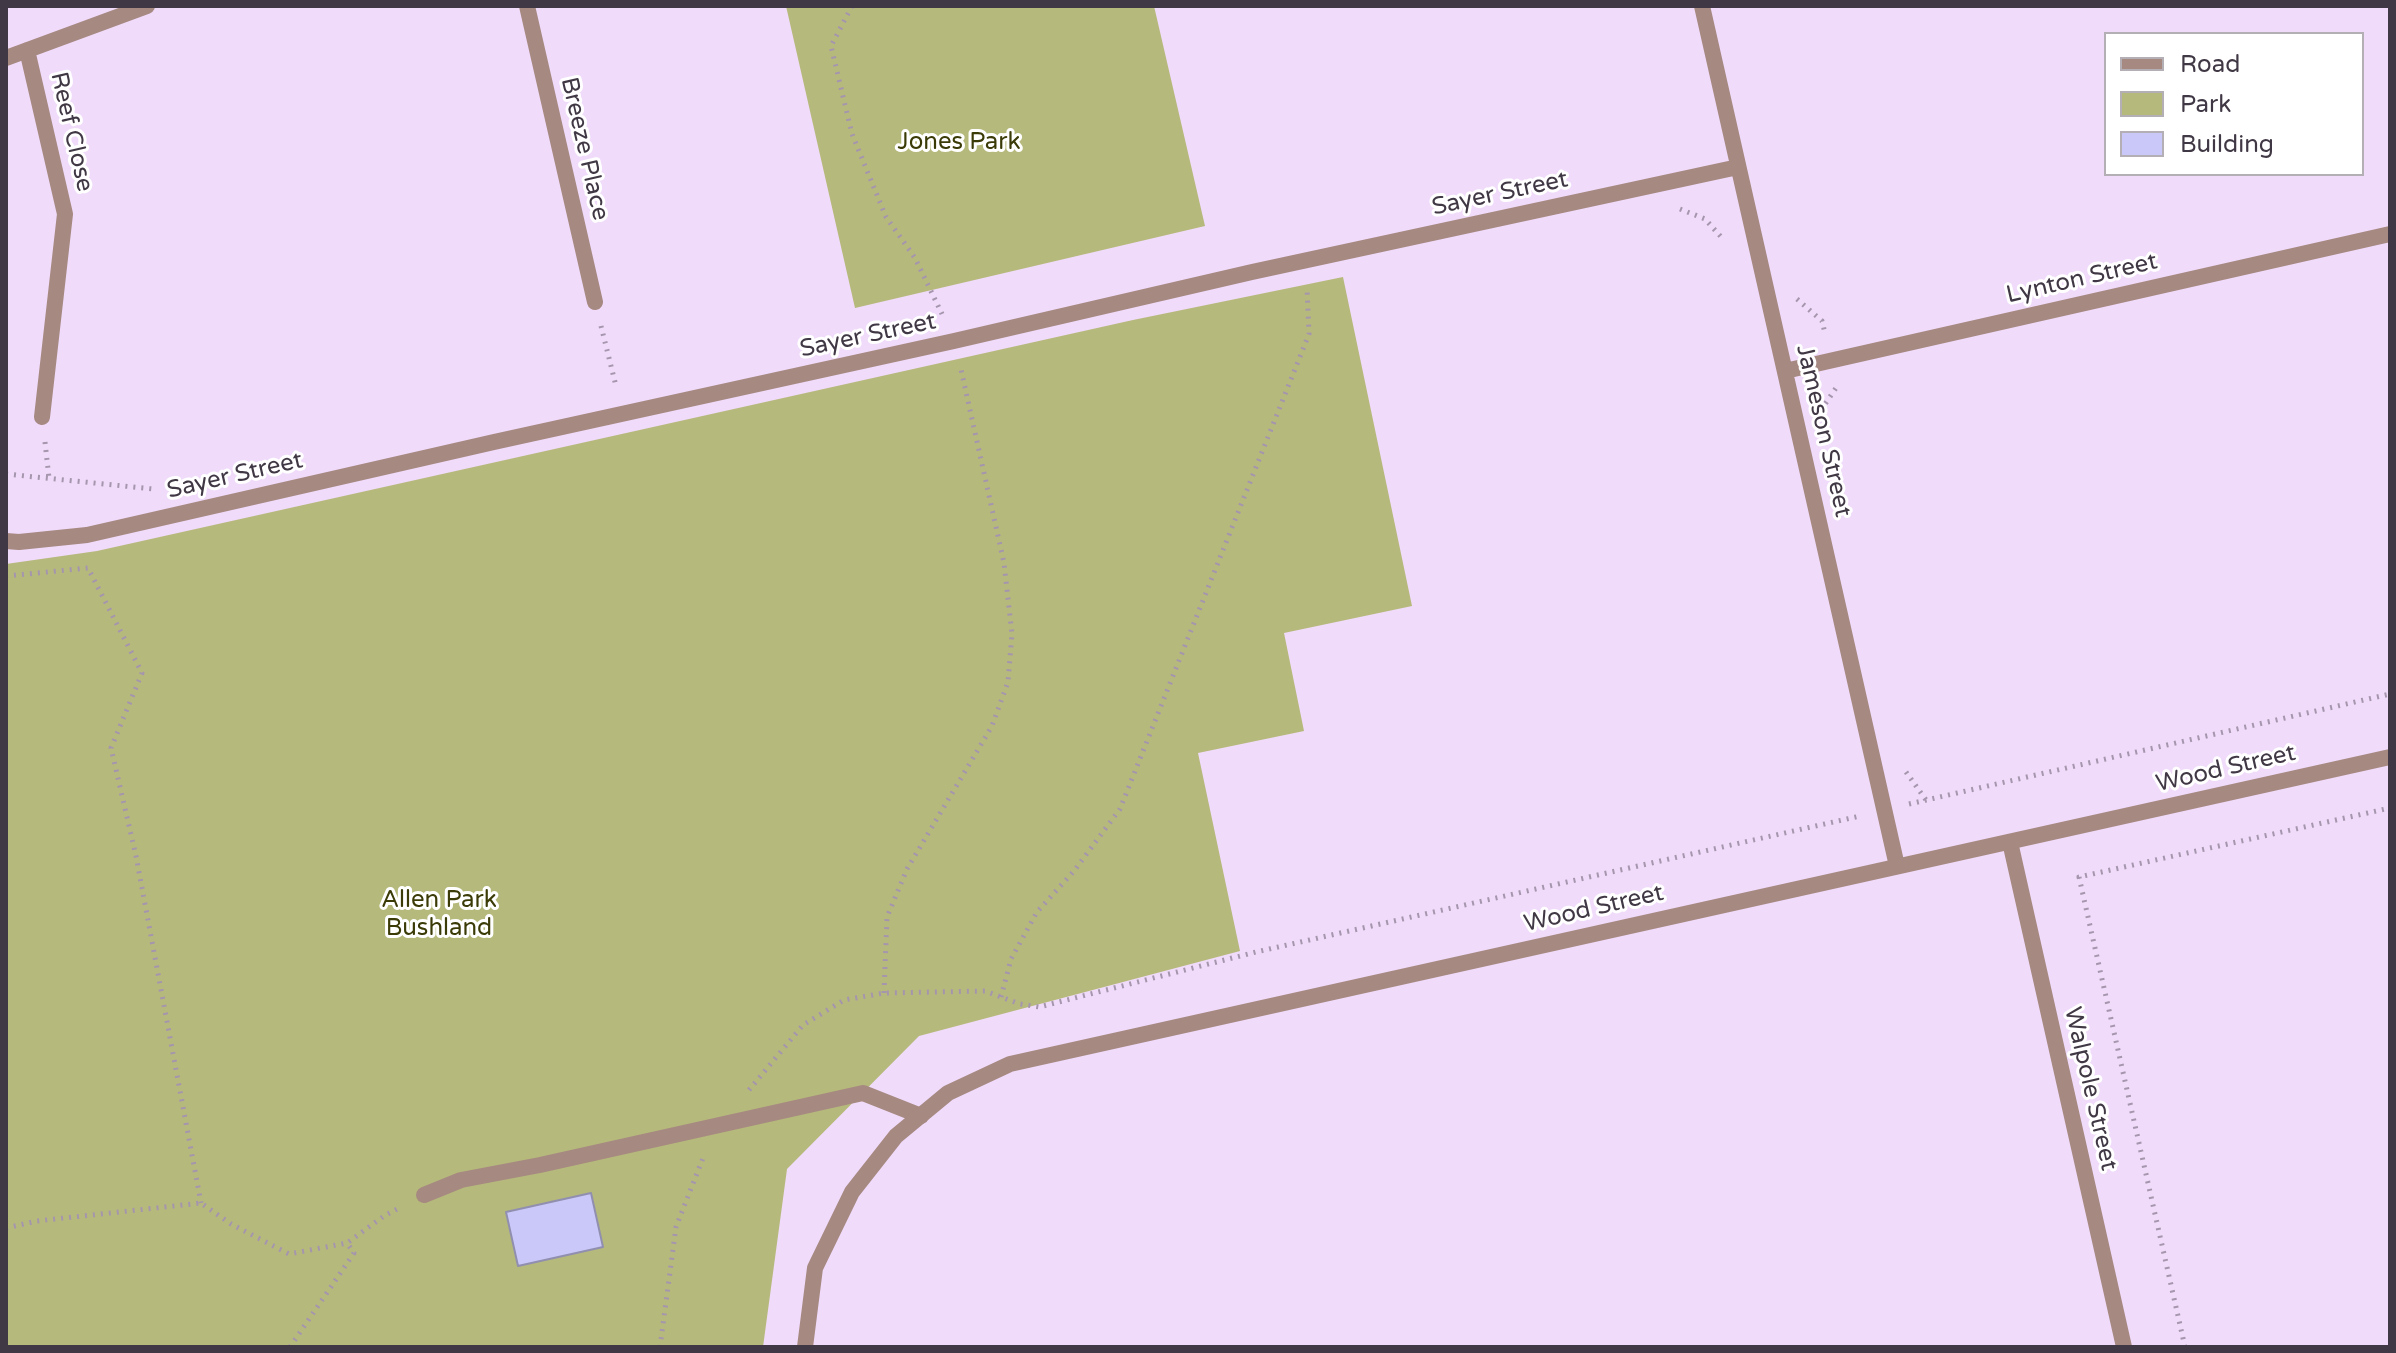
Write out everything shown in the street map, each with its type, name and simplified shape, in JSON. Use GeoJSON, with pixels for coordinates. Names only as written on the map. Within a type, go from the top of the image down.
{"type":"FeatureCollection","features":[{"type":"Feature","properties":{"kind":"street"},"geometry":{"type":"LineString","coordinates":[[6,58],[147,6]]}},
{"type":"Feature","properties":{"kind":"street","name":"Breeze Place"},"geometry":{"type":"LineString","coordinates":[[527,6],[595,302]]}},
{"type":"Feature","properties":{"kind":"street","name":"Jameson Street"},"geometry":{"type":"LineString","coordinates":[[1702,6],[1897,866]]}},
{"type":"Feature","properties":{"kind":"street","name":"Reef Close"},"geometry":{"type":"LineString","coordinates":[[27,50],[65,214],[42,417]]}},
{"type":"Feature","properties":{"kind":"street","name":"Sayer Street"},"geometry":{"type":"LineString","coordinates":[[6,541],[87,535],[1252,272],[1738,167]]}},
{"type":"Feature","properties":{"kind":"street","name":"Lynton Street"},"geometry":{"type":"LineString","coordinates":[[1785,371],[2390,234]]}},
{"type":"Feature","properties":{"kind":"street","name":"Wood Street"},"geometry":{"type":"LineString","coordinates":[[805,1347],[815,1268],[852,1192],[896,1136],[948,1093],[1010,1064],[2390,757]]}},
{"type":"Feature","properties":{"kind":"street","name":"Walpole Street"},"geometry":{"type":"LineString","coordinates":[[2010,842],[2124,1347]]}},
{"type":"Feature","properties":{"kind":"street"},"geometry":{"type":"LineString","coordinates":[[424,1195],[461,1180],[863,1093],[921,1116]]}},
{"type":"Feature","properties":{"kind":"path"},"geometry":{"type":"LineString","coordinates":[[852,6],[831,46],[852,134],[886,217],[915,258],[954,341],[1004,563],[1012,634],[1008,682],[992,726],[907,869],[887,917],[884,993]]}},
{"type":"Feature","properties":{"kind":"path"},"geometry":{"type":"LineString","coordinates":[[1678,208],[1705,219],[1722,236],[1727,247]]}},
{"type":"Feature","properties":{"kind":"path"},"geometry":{"type":"LineString","coordinates":[[1001,997],[1011,959],[1037,912],[1074,871],[1120,809],[1309,334],[1307,283],[1293,286]]}},
{"type":"Feature","properties":{"kind":"path"},"geometry":{"type":"LineString","coordinates":[[1770,304],[1798,299],[1822,321],[1838,385],[1819,413]]}},
{"type":"Feature","properties":{"kind":"path"},"geometry":{"type":"LineString","coordinates":[[595,302],[618,393]]}},
{"type":"Feature","properties":{"kind":"path"},"geometry":{"type":"LineString","coordinates":[[6,576],[88,568],[142,673],[111,748],[136,856],[201,1203]]}},
{"type":"Feature","properties":{"kind":"path"},"geometry":{"type":"LineString","coordinates":[[660,1347],[676,1227],[707,1148],[757,1078],[803,1025],[844,1000],[884,993],[985,991],[1020,1004],[1039,1007],[1271,948],[2390,694]]}},
{"type":"Feature","properties":{"kind":"path"},"geometry":{"type":"LineString","coordinates":[[1900,763],[1926,800]]}},
{"type":"Feature","properties":{"kind":"path"},"geometry":{"type":"LineString","coordinates":[[2185,1347],[2079,877],[2390,808]]}},
{"type":"Feature","properties":{"kind":"path"},"geometry":{"type":"LineString","coordinates":[[6,1228],[37,1221],[201,1203],[231,1224],[289,1254],[347,1243],[384,1216],[424,1195]]}},
{"type":"Feature","properties":{"kind":"path"},"geometry":{"type":"LineString","coordinates":[[290,1347],[354,1253],[347,1243]]}},
{"type":"Feature","properties":{"kind":"green space","name":"Jones Park"},"geometry":{"type":"Polygon","coordinates":[[[786,6],[1154,6],[1205,226],[855,308],[786,6]]]}},
{"type":"Feature","properties":{"kind":"green space","name":"Allen Park Bushland"},"geometry":{"type":"Polygon","coordinates":[[[1343,277],[1412,606],[1284,633],[1304,731],[1198,753],[1240,951],[919,1036],[787,1169],[763,1347],[6,1347],[6,564],[97,551],[1133,320],[1343,277]]]}},
{"type":"Feature","properties":{"kind":"building"},"geometry":{"type":"Polygon","coordinates":[[[591,1193],[603,1247],[518,1266],[506,1212],[591,1193]]]}}]}
